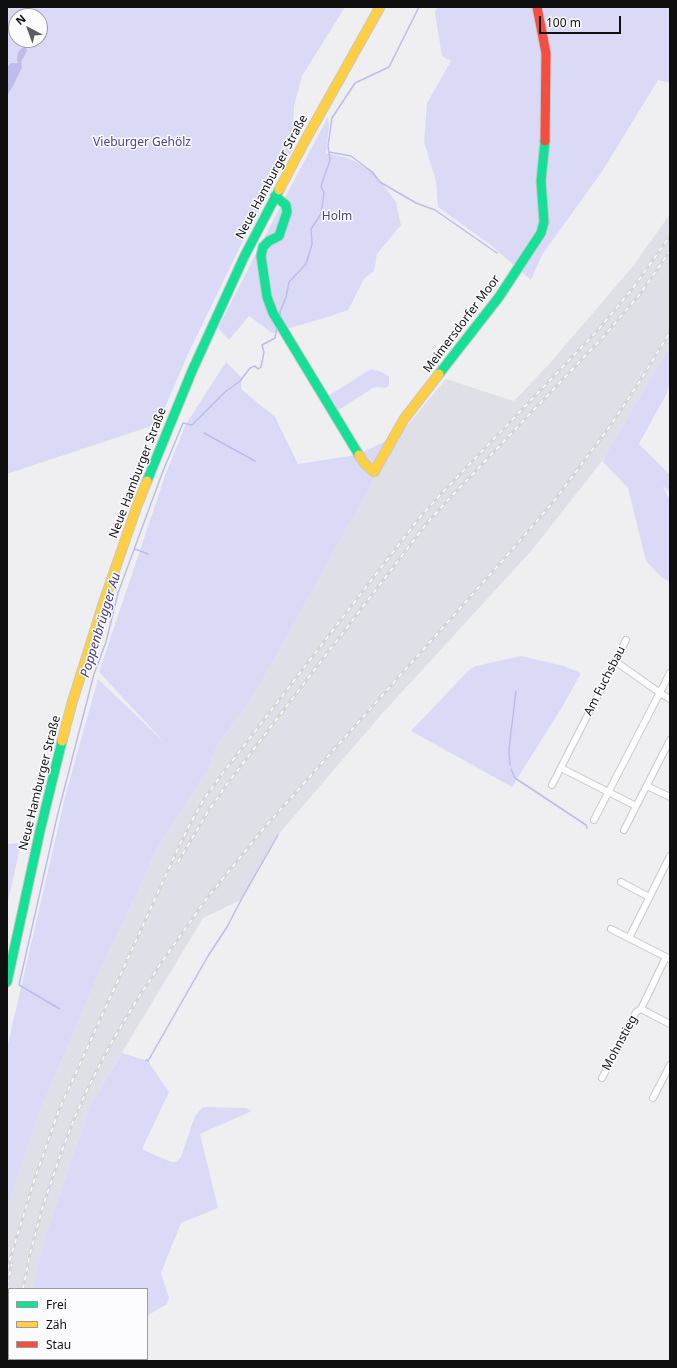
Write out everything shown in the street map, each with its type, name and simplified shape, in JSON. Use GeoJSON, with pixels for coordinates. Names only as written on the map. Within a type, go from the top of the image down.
{"type":"FeatureCollection","features":[{"type":"Feature","properties":{"kind":"main road","name":"Neue Hamburger Straße"},"geometry":{"type":"LineString","coordinates":[[7,982],[38,839],[72,703],[104,601],[137,506],[192,371],[244,257],[306,139],[380,7]]}},
{"type":"Feature","properties":{"kind":"main road","name":"Meimersdorfer Moor"},"geometry":{"type":"LineString","coordinates":[[275,196],[286,205],[287,212],[278,236],[269,241],[263,247],[261,256],[268,296],[273,313],[365,464],[374,472],[404,418],[499,297],[541,233],[544,222],[542,181],[545,136],[546,53],[538,7]]}},
{"type":"Feature","properties":{"kind":"street","name":"Am Fuchsbau"},"geometry":{"type":"LineString","coordinates":[[552,785],[626,640]]}},
{"type":"Feature","properties":{"kind":"street"},"geometry":{"type":"LineString","coordinates":[[615,661],[670,699]]}},
{"type":"Feature","properties":{"kind":"street"},"geometry":{"type":"LineString","coordinates":[[594,820],[670,673]]}},
{"type":"Feature","properties":{"kind":"street"},"geometry":{"type":"LineString","coordinates":[[624,830],[670,740]]}},
{"type":"Feature","properties":{"kind":"street"},"geometry":{"type":"LineString","coordinates":[[561,768],[636,806]]}},
{"type":"Feature","properties":{"kind":"street"},"geometry":{"type":"LineString","coordinates":[[647,786],[670,797]]}},
{"type":"Feature","properties":{"kind":"street"},"geometry":{"type":"LineString","coordinates":[[628,938],[670,856]]}},
{"type":"Feature","properties":{"kind":"street"},"geometry":{"type":"LineString","coordinates":[[621,882],[649,897]]}},
{"type":"Feature","properties":{"kind":"street"},"geometry":{"type":"LineString","coordinates":[[611,929],[668,958]]}},
{"type":"Feature","properties":{"kind":"street","name":"Mohnstieg"},"geometry":{"type":"LineString","coordinates":[[602,1078],[636,1012],[641,1009],[668,958]]}},
{"type":"Feature","properties":{"kind":"street"},"geometry":{"type":"LineString","coordinates":[[641,1009],[670,1024]]}},
{"type":"Feature","properties":{"kind":"street"},"geometry":{"type":"LineString","coordinates":[[653,1098],[670,1064]]}},
{"type":"Feature","properties":{"kind":"shaded area"},"geometry":{"type":"Polygon","coordinates":[[[670,214],[670,346],[602,461],[532,550],[380,716],[278,835],[241,900],[203,918],[91,1104],[46,1234],[33,1288],[8,1288],[8,1360],[20,1360],[7,1361],[7,1209],[38,1116],[102,966],[155,852],[208,769],[217,746],[257,690],[399,435],[446,379],[514,401],[550,363],[634,265],[670,214]]]}},
{"type":"Feature","properties":{"kind":"green space","name":"Vieburger Gehölz"},"geometry":{"type":"Polygon","coordinates":[[[7,7],[345,7],[302,76],[294,106],[292,151],[276,177],[237,253],[188,354],[158,424],[7,474],[7,7]]]}},
{"type":"Feature","properties":{"kind":"green space"},"geometry":{"type":"Polygon","coordinates":[[[437,7],[670,7],[670,83],[658,80],[603,170],[542,255],[531,280],[492,246],[438,207],[436,181],[424,142],[427,103],[451,61],[442,56],[435,13],[437,7]]]}},
{"type":"Feature","properties":{"kind":"green space","name":"Holm"},"geometry":{"type":"Polygon","coordinates":[[[328,117],[329,125],[326,153],[348,158],[373,171],[396,202],[401,225],[377,254],[374,271],[364,279],[348,310],[272,333],[249,316],[229,340],[218,328],[328,117]]]}},
{"type":"Feature","properties":{"kind":"green space"},"geometry":{"type":"Polygon","coordinates":[[[670,346],[670,381],[667,393],[639,444],[670,475],[670,492],[663,486],[670,501],[670,582],[661,577],[646,561],[628,488],[602,461],[670,346]]]}},
{"type":"Feature","properties":{"kind":"green space"},"geometry":{"type":"Polygon","coordinates":[[[226,362],[242,378],[241,389],[275,417],[298,464],[356,455],[399,435],[257,690],[217,746],[208,769],[155,852],[102,966],[38,1116],[7,1209],[7,1048],[66,793],[98,679],[165,743],[99,672],[166,473],[186,424],[226,362]]]}},
{"type":"Feature","properties":{"kind":"green space"},"geometry":{"type":"Polygon","coordinates":[[[371,369],[389,376],[389,386],[385,388],[373,388],[337,411],[328,396],[371,369]]]}},
{"type":"Feature","properties":{"kind":"green space"},"geometry":{"type":"Polygon","coordinates":[[[521,656],[564,666],[581,673],[564,704],[512,787],[411,731],[468,671],[476,666],[521,656]]]}},
{"type":"Feature","properties":{"kind":"green space"},"geometry":{"type":"Polygon","coordinates":[[[21,843],[7,906],[7,844],[21,843]]]}},
{"type":"Feature","properties":{"kind":"green space"},"geometry":{"type":"Polygon","coordinates":[[[122,1053],[148,1061],[169,1092],[142,1149],[172,1162],[176,1162],[181,1157],[195,1116],[202,1108],[246,1108],[252,1111],[200,1134],[218,1208],[181,1223],[161,1273],[169,1298],[167,1304],[148,1315],[148,1288],[33,1288],[46,1234],[91,1104],[122,1053]]]}},
{"type":"Feature","properties":{"kind":"green space"},"geometry":{"type":"Polygon","coordinates":[[[142,1360],[142,1361],[20,1361],[142,1360]]]}},
{"type":"Feature","properties":{"kind":"water"},"geometry":{"type":"Polygon","coordinates":[[[22,48],[26,48],[27,51],[21,62],[22,67],[7,96],[8,66],[11,63],[18,63],[18,52],[22,48]]]}},
{"type":"Feature","properties":{"kind":"waterway","name":"Poppenbrügger Au"},"geometry":{"type":"LineString","coordinates":[[281,318],[280,312],[286,297],[289,282],[306,264],[312,244],[311,229],[321,214],[324,193],[321,186],[330,160],[328,146],[332,118],[355,83],[389,67],[419,7]]}},
{"type":"Feature","properties":{"kind":"waterway"},"geometry":{"type":"LineString","coordinates":[[329,152],[351,156],[372,172],[380,182],[416,203],[435,210],[497,253]]}},
{"type":"Feature","properties":{"kind":"waterway","name":"Poppenbrügger Au"},"geometry":{"type":"LineString","coordinates":[[60,1009],[19,985],[57,817],[94,674],[106,642],[118,593],[163,471],[183,423],[192,425],[225,392],[240,381],[250,368],[255,366],[258,369],[261,367],[264,352],[262,345],[275,338],[277,327]]}},
{"type":"Feature","properties":{"kind":"waterway"},"geometry":{"type":"LineString","coordinates":[[204,433],[255,461]]}},
{"type":"Feature","properties":{"kind":"waterway"},"geometry":{"type":"LineString","coordinates":[[135,549],[148,554]]}},
{"type":"Feature","properties":{"kind":"waterway"},"geometry":{"type":"LineString","coordinates":[[510,765],[509,749],[516,691]]}},
{"type":"Feature","properties":{"kind":"waterway"},"geometry":{"type":"LineString","coordinates":[[511,769],[515,778],[586,825],[587,828]]}},
{"type":"Feature","properties":{"kind":"waterway"},"geometry":{"type":"LineString","coordinates":[[146,1060],[148,1061],[208,956],[227,927],[278,835]]}},
{"type":"Feature","properties":{"kind":"railway"},"geometry":{"type":"LineString","coordinates":[[7,1269],[35,1178],[59,1110],[179,846],[204,799],[420,517],[598,330],[633,288],[670,236]]}},
{"type":"Feature","properties":{"kind":"railway"},"geometry":{"type":"LineString","coordinates":[[178,862],[207,813],[227,784],[427,523],[604,336],[640,294],[670,251]]}},
{"type":"Feature","properties":{"kind":"railway"},"geometry":{"type":"LineString","coordinates":[[23,1288],[30,1254],[42,1209],[74,1119],[110,1045],[161,963],[207,898],[264,828],[554,501],[610,426],[670,332]]}},
{"type":"Feature","properties":{"kind":"railway"},"geometry":{"type":"LineString","coordinates":[[7,1284],[12,1264]]}},
{"type":"Feature","properties":{"kind":"traffic: fast"},"geometry":{"type":"LineString","coordinates":[[439,374],[499,297],[541,233],[544,222],[541,181],[545,141]]}},
{"type":"Feature","properties":{"kind":"traffic: fast"},"geometry":{"type":"LineString","coordinates":[[147,481],[192,371],[244,257],[279,190]]}},
{"type":"Feature","properties":{"kind":"traffic: fast"},"geometry":{"type":"LineString","coordinates":[[275,196],[286,205],[287,212],[279,236],[269,241],[263,247],[261,256],[267,297],[273,313],[359,455]]}},
{"type":"Feature","properties":{"kind":"traffic: fast"},"geometry":{"type":"LineString","coordinates":[[7,982],[40,831],[62,741]]}},
{"type":"Feature","properties":{"kind":"traffic: slow"},"geometry":{"type":"LineString","coordinates":[[279,190],[380,7]]}},
{"type":"Feature","properties":{"kind":"traffic: slow"},"geometry":{"type":"LineString","coordinates":[[359,455],[365,464],[374,472],[404,419],[439,374]]}},
{"type":"Feature","properties":{"kind":"traffic: slow"},"geometry":{"type":"LineString","coordinates":[[62,741],[72,703],[104,601],[147,481]]}},
{"type":"Feature","properties":{"kind":"traffic: jam"},"geometry":{"type":"LineString","coordinates":[[537,7],[546,53],[545,141]]}}]}
